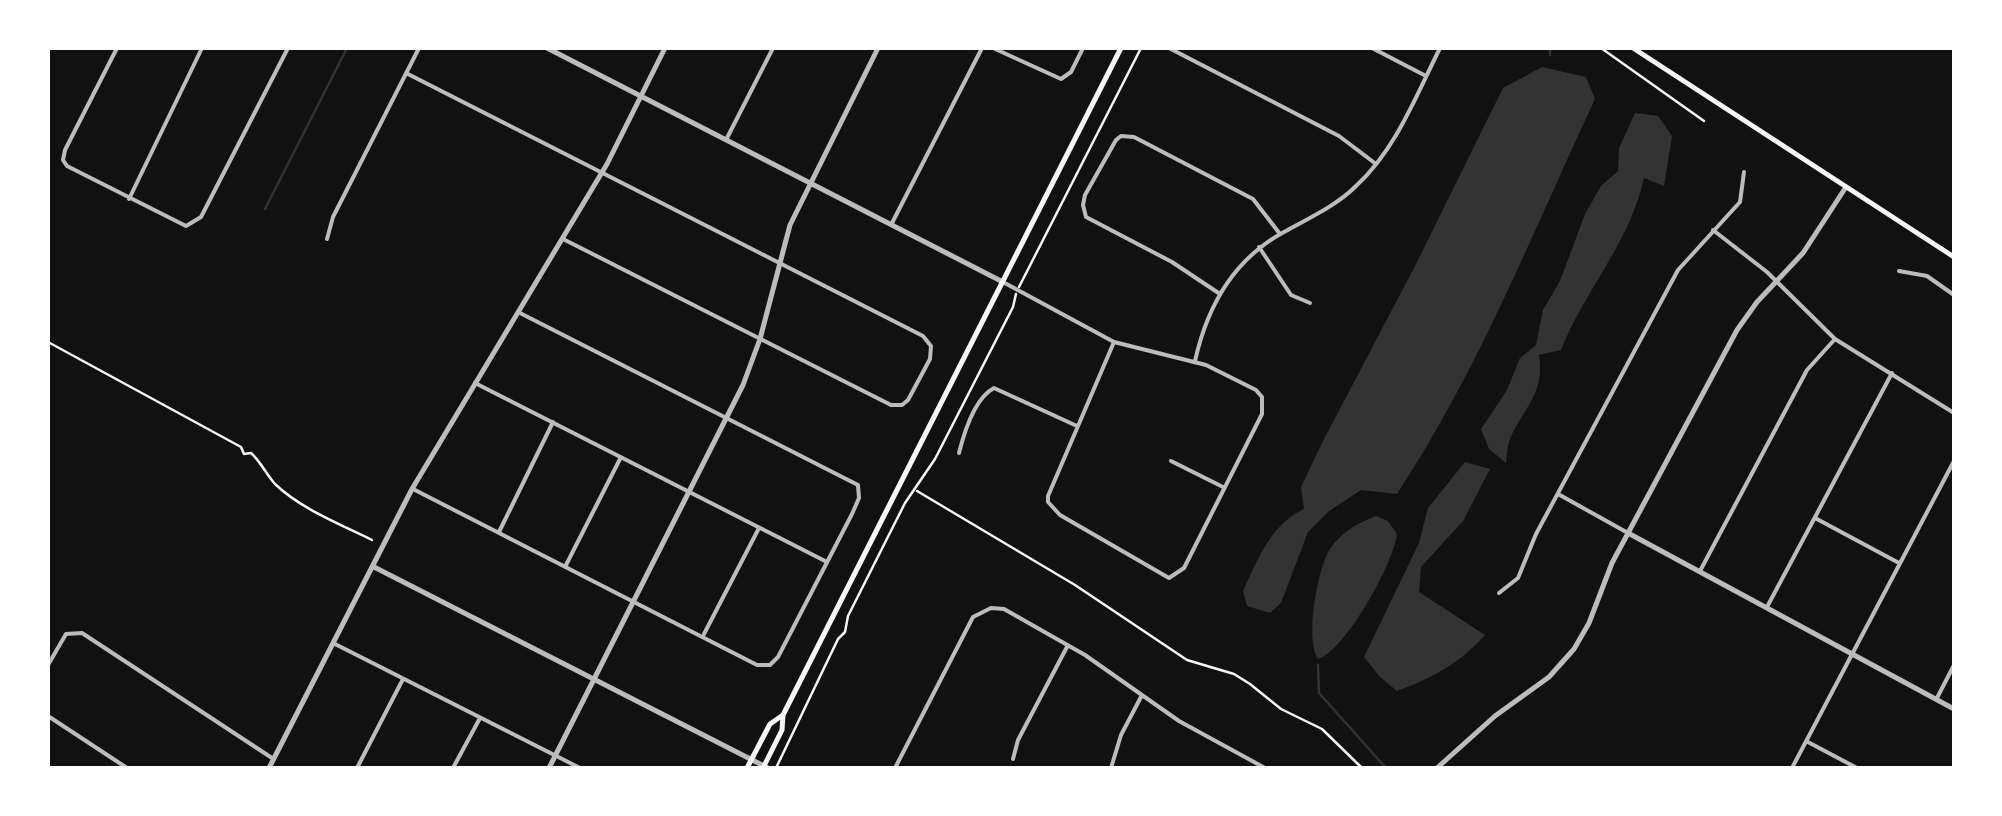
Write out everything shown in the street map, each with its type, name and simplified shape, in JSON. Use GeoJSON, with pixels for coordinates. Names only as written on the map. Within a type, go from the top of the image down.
{"type":"FeatureCollection","features":[{"type":"Feature","properties":{"kind":"main road"},"geometry":{"type":"LineString","coordinates":[[765,768],[782,730],[783,715],[1121,48]]}},
{"type":"Feature","properties":{"kind":"main road"},"geometry":{"type":"LineString","coordinates":[[1634,48],[1954,257]]}},
{"type":"Feature","properties":{"kind":"main road"},"geometry":{"type":"LineString","coordinates":[[747,768],[770,724],[783,715]]}},
{"type":"Feature","properties":{"kind":"street"},"geometry":{"type":"LineString","coordinates":[[117,48],[64,150],[63,160],[67,166],[186,226],[198,222],[288,48]]}},
{"type":"Feature","properties":{"kind":"street"},"geometry":{"type":"LineString","coordinates":[[129,199],[202,48]]}},
{"type":"Feature","properties":{"kind":"street"},"geometry":{"type":"LineString","coordinates":[[327,239],[332,217],[418,48]]}},
{"type":"Feature","properties":{"kind":"street"},"geometry":{"type":"LineString","coordinates":[[547,48],[892,223],[1114,342],[1195,362],[1256,390],[1262,397],[1262,414],[1177,575],[1163,576],[1052,508],[1048,496],[1114,342]]}},
{"type":"Feature","properties":{"kind":"street"},"geometry":{"type":"LineString","coordinates":[[269,768],[412,489],[602,173],[665,48]]}},
{"type":"Feature","properties":{"kind":"street"},"geometry":{"type":"LineString","coordinates":[[727,138],[774,48]]}},
{"type":"Feature","properties":{"kind":"street"},"geometry":{"type":"LineString","coordinates":[[549,768],[753,364],[790,225],[878,48]]}},
{"type":"Feature","properties":{"kind":"street"},"geometry":{"type":"LineString","coordinates":[[892,223],[982,48]]}},
{"type":"Feature","properties":{"kind":"street"},"geometry":{"type":"LineString","coordinates":[[992,48],[1060,79],[1071,72],[1084,48]]}},
{"type":"Feature","properties":{"kind":"street"},"geometry":{"type":"LineString","coordinates":[[1170,48],[1339,136],[1376,164]]}},
{"type":"Feature","properties":{"kind":"street"},"geometry":{"type":"LineString","coordinates":[[1372,48],[1426,76]]}},
{"type":"Feature","properties":{"kind":"street"},"geometry":{"type":"LineString","coordinates":[[1195,362],[1209,315],[1236,270],[1260,247],[1341,199],[1376,164],[1393,142],[1440,48]]}},
{"type":"Feature","properties":{"kind":"street"},"geometry":{"type":"LineString","coordinates":[[406,73],[922,336],[931,346],[930,359],[908,400],[897,406],[563,239]]}},
{"type":"Feature","properties":{"kind":"street"},"geometry":{"type":"LineString","coordinates":[[1220,294],[1183,268],[1086,218],[1086,195],[1116,140],[1134,137],[1243,192],[1263,209],[1280,234]]}},
{"type":"Feature","properties":{"kind":"street"},"geometry":{"type":"LineString","coordinates":[[1499,593],[1518,578],[1558,494],[1678,270],[1740,202],[1744,172]]}},
{"type":"Feature","properties":{"kind":"street"},"geometry":{"type":"LineString","coordinates":[[1436,768],[1562,664],[1585,631],[1628,533],[1737,330],[1750,309],[1808,246],[1846,187]]}},
{"type":"Feature","properties":{"kind":"street"},"geometry":{"type":"LineString","coordinates":[[1713,230],[1776,281],[1836,339],[1954,413]]}},
{"type":"Feature","properties":{"kind":"street"},"geometry":{"type":"LineString","coordinates":[[1260,247],[1291,295],[1310,303]]}},
{"type":"Feature","properties":{"kind":"street"},"geometry":{"type":"LineString","coordinates":[[1899,270],[1927,276],[1954,294]]}},
{"type":"Feature","properties":{"kind":"street"},"geometry":{"type":"LineString","coordinates":[[412,489],[758,665],[770,665],[778,657],[858,498],[858,485],[518,312]]}},
{"type":"Feature","properties":{"kind":"street"},"geometry":{"type":"LineString","coordinates":[[1700,570],[1807,370],[1836,339]]}},
{"type":"Feature","properties":{"kind":"street"},"geometry":{"type":"LineString","coordinates":[[1767,607],[1892,373]]}},
{"type":"Feature","properties":{"kind":"street"},"geometry":{"type":"LineString","coordinates":[[474,383],[827,562]]}},
{"type":"Feature","properties":{"kind":"street"},"geometry":{"type":"LineString","coordinates":[[959,453],[965,431],[987,392],[994,388],[1077,426]]}},
{"type":"Feature","properties":{"kind":"street"},"geometry":{"type":"LineString","coordinates":[[499,532],[554,422]]}},
{"type":"Feature","properties":{"kind":"street"},"geometry":{"type":"LineString","coordinates":[[565,567],[621,457]]}},
{"type":"Feature","properties":{"kind":"street"},"geometry":{"type":"LineString","coordinates":[[1171,461],[1223,487]]}},
{"type":"Feature","properties":{"kind":"street"},"geometry":{"type":"LineString","coordinates":[[1792,768],[1954,461]]}},
{"type":"Feature","properties":{"kind":"street"},"geometry":{"type":"LineString","coordinates":[[1558,494],[1954,709]]}},
{"type":"Feature","properties":{"kind":"street"},"geometry":{"type":"LineString","coordinates":[[1815,518],[1900,564]]}},
{"type":"Feature","properties":{"kind":"street"},"geometry":{"type":"LineString","coordinates":[[703,636],[759,528]]}},
{"type":"Feature","properties":{"kind":"street"},"geometry":{"type":"LineString","coordinates":[[373,566],[765,768]]}},
{"type":"Feature","properties":{"kind":"street"},"geometry":{"type":"LineString","coordinates":[[895,768],[978,613],[991,608],[1004,609],[1068,645],[1179,721],[1265,768]]}},
{"type":"Feature","properties":{"kind":"street"},"geometry":{"type":"LineString","coordinates":[[48,665],[66,634],[82,633],[274,759]]}},
{"type":"Feature","properties":{"kind":"street"},"geometry":{"type":"LineString","coordinates":[[333,644],[580,768]]}},
{"type":"Feature","properties":{"kind":"street"},"geometry":{"type":"LineString","coordinates":[[1013,759],[1018,740],[1068,645]]}},
{"type":"Feature","properties":{"kind":"street"},"geometry":{"type":"LineString","coordinates":[[1937,698],[1954,666]]}},
{"type":"Feature","properties":{"kind":"street"},"geometry":{"type":"LineString","coordinates":[[357,768],[403,679]]}},
{"type":"Feature","properties":{"kind":"street"},"geometry":{"type":"LineString","coordinates":[[1111,768],[1121,734],[1142,695]]}},
{"type":"Feature","properties":{"kind":"street"},"geometry":{"type":"LineString","coordinates":[[48,716],[127,768]]}},
{"type":"Feature","properties":{"kind":"street"},"geometry":{"type":"LineString","coordinates":[[454,768],[480,718]]}},
{"type":"Feature","properties":{"kind":"street"},"geometry":{"type":"LineString","coordinates":[[1806,741],[1857,768]]}},
{"type":"Feature","properties":{"kind":"path"},"geometry":{"type":"LineString","coordinates":[[1022,281],[1142,48]]}},
{"type":"Feature","properties":{"kind":"path"},"geometry":{"type":"LineString","coordinates":[[1601,48],[1704,121]]}},
{"type":"Feature","properties":{"kind":"path"},"geometry":{"type":"LineString","coordinates":[[776,768],[905,503],[935,460],[1011,304]]}},
{"type":"Feature","properties":{"kind":"path"},"geometry":{"type":"LineString","coordinates":[[48,342],[241,446],[244,454],[251,453],[278,487],[321,515],[372,540]]}},
{"type":"Feature","properties":{"kind":"path"},"geometry":{"type":"LineString","coordinates":[[916,489],[1076,585],[1188,660],[1234,674],[1281,709],[1322,729],[1362,768]]}},
{"type":"Feature","properties":{"kind":"shaded area"},"geometry":{"type":"Polygon","coordinates":[[[1542,67],[1586,77],[1595,99],[1454,399],[1397,494],[1361,490],[1329,511],[1308,532],[1281,603],[1270,613],[1247,606],[1243,591],[1254,567],[1274,533],[1304,509],[1301,487],[1503,88],[1542,67]]]}},
{"type":"Feature","properties":{"kind":"shaded area"},"geometry":{"type":"Polygon","coordinates":[[[1635,113],[1658,116],[1672,136],[1664,186],[1644,178],[1618,245],[1561,350],[1539,355],[1536,390],[1510,439],[1506,463],[1489,449],[1481,429],[1507,390],[1520,358],[1536,345],[1543,310],[1560,281],[1585,214],[1601,186],[1618,171],[1619,148],[1635,113]]]}},
{"type":"Feature","properties":{"kind":"shaded area"},"geometry":{"type":"Polygon","coordinates":[[[1465,462],[1490,469],[1463,521],[1421,567],[1419,592],[1485,635],[1444,669],[1397,691],[1364,657],[1419,543],[1428,508],[1465,462]]]}},
{"type":"Feature","properties":{"kind":"shaded area"},"geometry":{"type":"Polygon","coordinates":[[[1376,516],[1388,521],[1397,534],[1394,548],[1354,623],[1342,640],[1318,659],[1313,621],[1325,559],[1345,533],[1376,516]]]}},
{"type":"Feature","properties":{"kind":"waterway"},"geometry":{"type":"LineString","coordinates":[[265,209],[347,48]]}},
{"type":"Feature","properties":{"kind":"waterway"},"geometry":{"type":"LineString","coordinates":[[1550,48],[1550,55]]}},
{"type":"Feature","properties":{"kind":"waterway"},"geometry":{"type":"LineString","coordinates":[[1318,665],[1319,693],[1386,768]]}}]}
